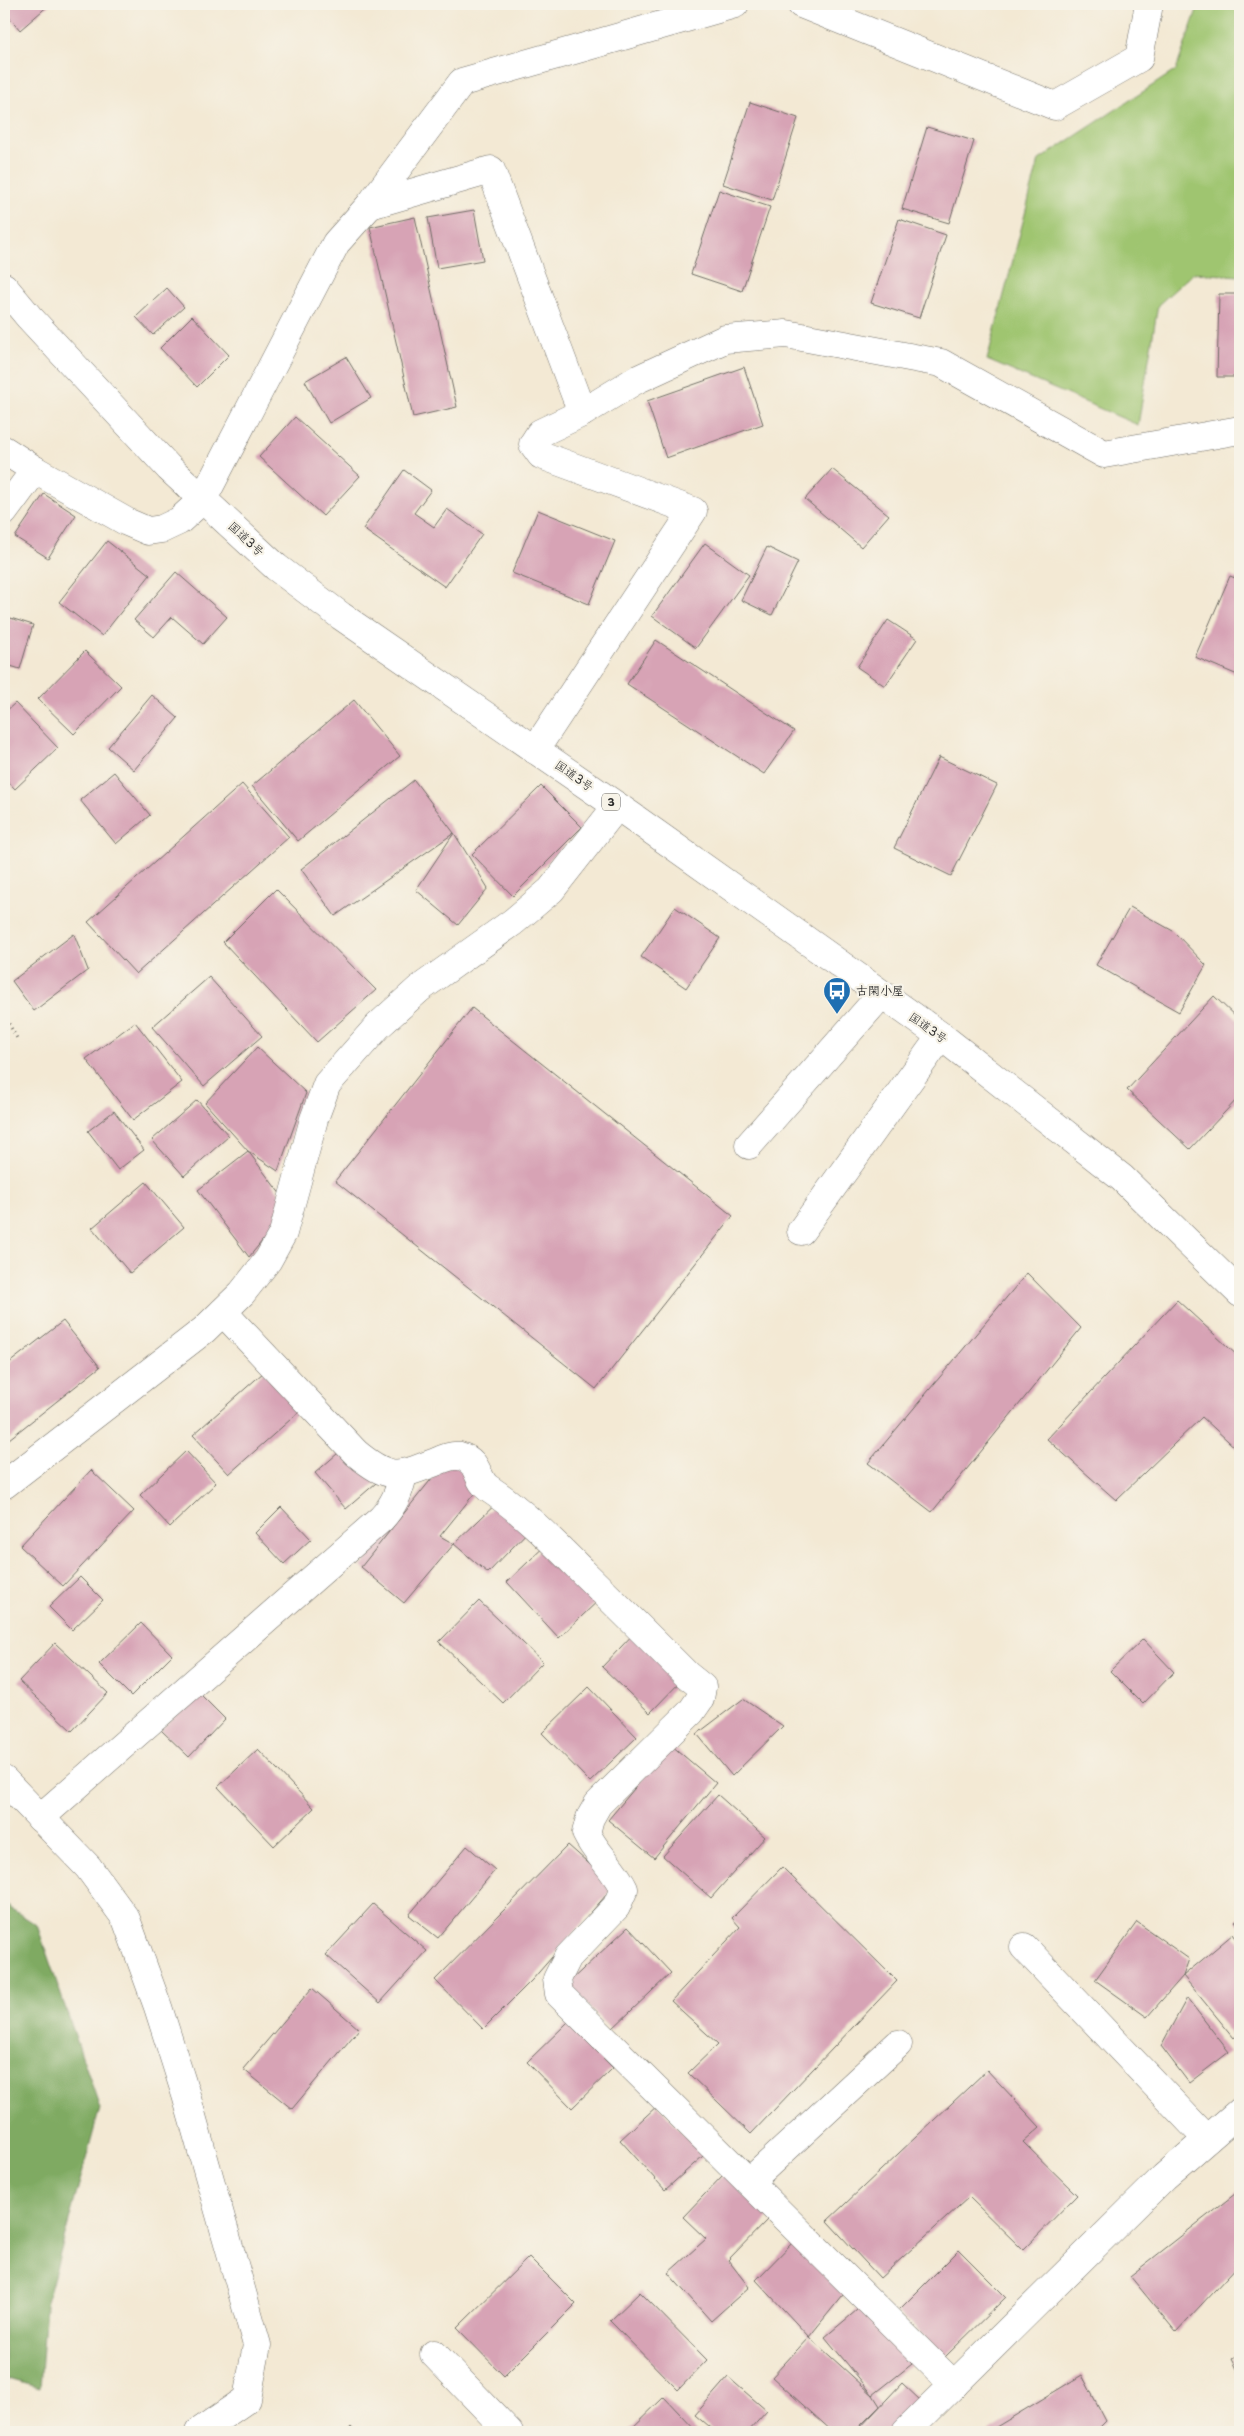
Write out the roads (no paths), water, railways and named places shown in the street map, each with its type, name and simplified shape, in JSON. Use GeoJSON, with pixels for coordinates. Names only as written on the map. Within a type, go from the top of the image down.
{"type":"FeatureCollection","features":[{"type":"Feature","properties":{"kind":"main road"},"geometry":{"type":"LineString","coordinates":[[4,450],[126,522],[148,531],[162,529],[179,521],[203,499],[336,244],[370,205],[462,82],[735,4]]}},
{"type":"Feature","properties":{"kind":"main road"},"geometry":{"type":"LineString","coordinates":[[801,4],[1055,106],[1139,58],[1149,4]]}},
{"type":"Feature","properties":{"kind":"main road"},"geometry":{"type":"LineString","coordinates":[[370,205],[491,170],[582,413]]}},
{"type":"Feature","properties":{"kind":"main road","name":"国道3号"},"geometry":{"type":"LineString","coordinates":[[4,287],[29,317],[163,460],[276,567],[341,616],[617,806],[941,1036],[1122,1178],[1240,1293]]}},
{"type":"Feature","properties":{"kind":"main road"},"geometry":{"type":"LineString","coordinates":[[535,750],[693,510],[541,455],[533,444],[540,433],[582,413],[636,380],[725,339],[786,334],[941,364],[1104,454],[1240,430]]}},
{"type":"Feature","properties":{"kind":"main road"},"geometry":{"type":"LineString","coordinates":[[4,512],[35,470]]}},
{"type":"Feature","properties":{"kind":"main road"},"geometry":{"type":"LineString","coordinates":[[4,1485],[204,1330],[242,1293],[268,1260],[282,1232],[314,1119],[327,1084],[378,1026],[419,989],[513,922],[551,890],[617,806]]}},
{"type":"Feature","properties":{"kind":"main road"},"geometry":{"type":"LineString","coordinates":[[749,1145],[881,995]]}},
{"type":"Feature","properties":{"kind":"main road"},"geometry":{"type":"LineString","coordinates":[[801,1231],[941,1036]]}},
{"type":"Feature","properties":{"kind":"main road"},"geometry":{"type":"LineString","coordinates":[[223,1312],[356,1453],[373,1467],[389,1474],[402,1474],[449,1457],[460,1456],[477,1468],[482,1484],[502,1498],[551,1540],[687,1675],[702,1687],[700,1699],[691,1712],[598,1804],[590,1818],[586,1833],[593,1847],[619,1878],[624,1889],[616,1907],[568,1957],[557,1979],[558,1994],[954,2385]]}},
{"type":"Feature","properties":{"kind":"main road"},"geometry":{"type":"LineString","coordinates":[[40,1818],[381,1519],[392,1507],[398,1493],[402,1474]]}},
{"type":"Feature","properties":{"kind":"main road"},"geometry":{"type":"LineString","coordinates":[[4,1780],[88,1867],[126,1919],[158,2007],[186,2095],[257,2345],[247,2399],[199,2432]]}},
{"type":"Feature","properties":{"kind":"main road"},"geometry":{"type":"LineString","coordinates":[[1024,1947],[1207,2139]]}},
{"type":"Feature","properties":{"kind":"main road"},"geometry":{"type":"LineString","coordinates":[[749,2182],[898,2044]]}},
{"type":"Feature","properties":{"kind":"main road"},"geometry":{"type":"LineString","coordinates":[[906,2432],[1157,2184],[1240,2111]]}},
{"type":"Feature","properties":{"kind":"main road"},"geometry":{"type":"LineString","coordinates":[[434,2354],[509,2432]]}},
{"type":"Feature","properties":{"kind":"place","name":"古閑小屋"},"geometry":{"type":"Point","coordinates":[837,1015]}}]}
